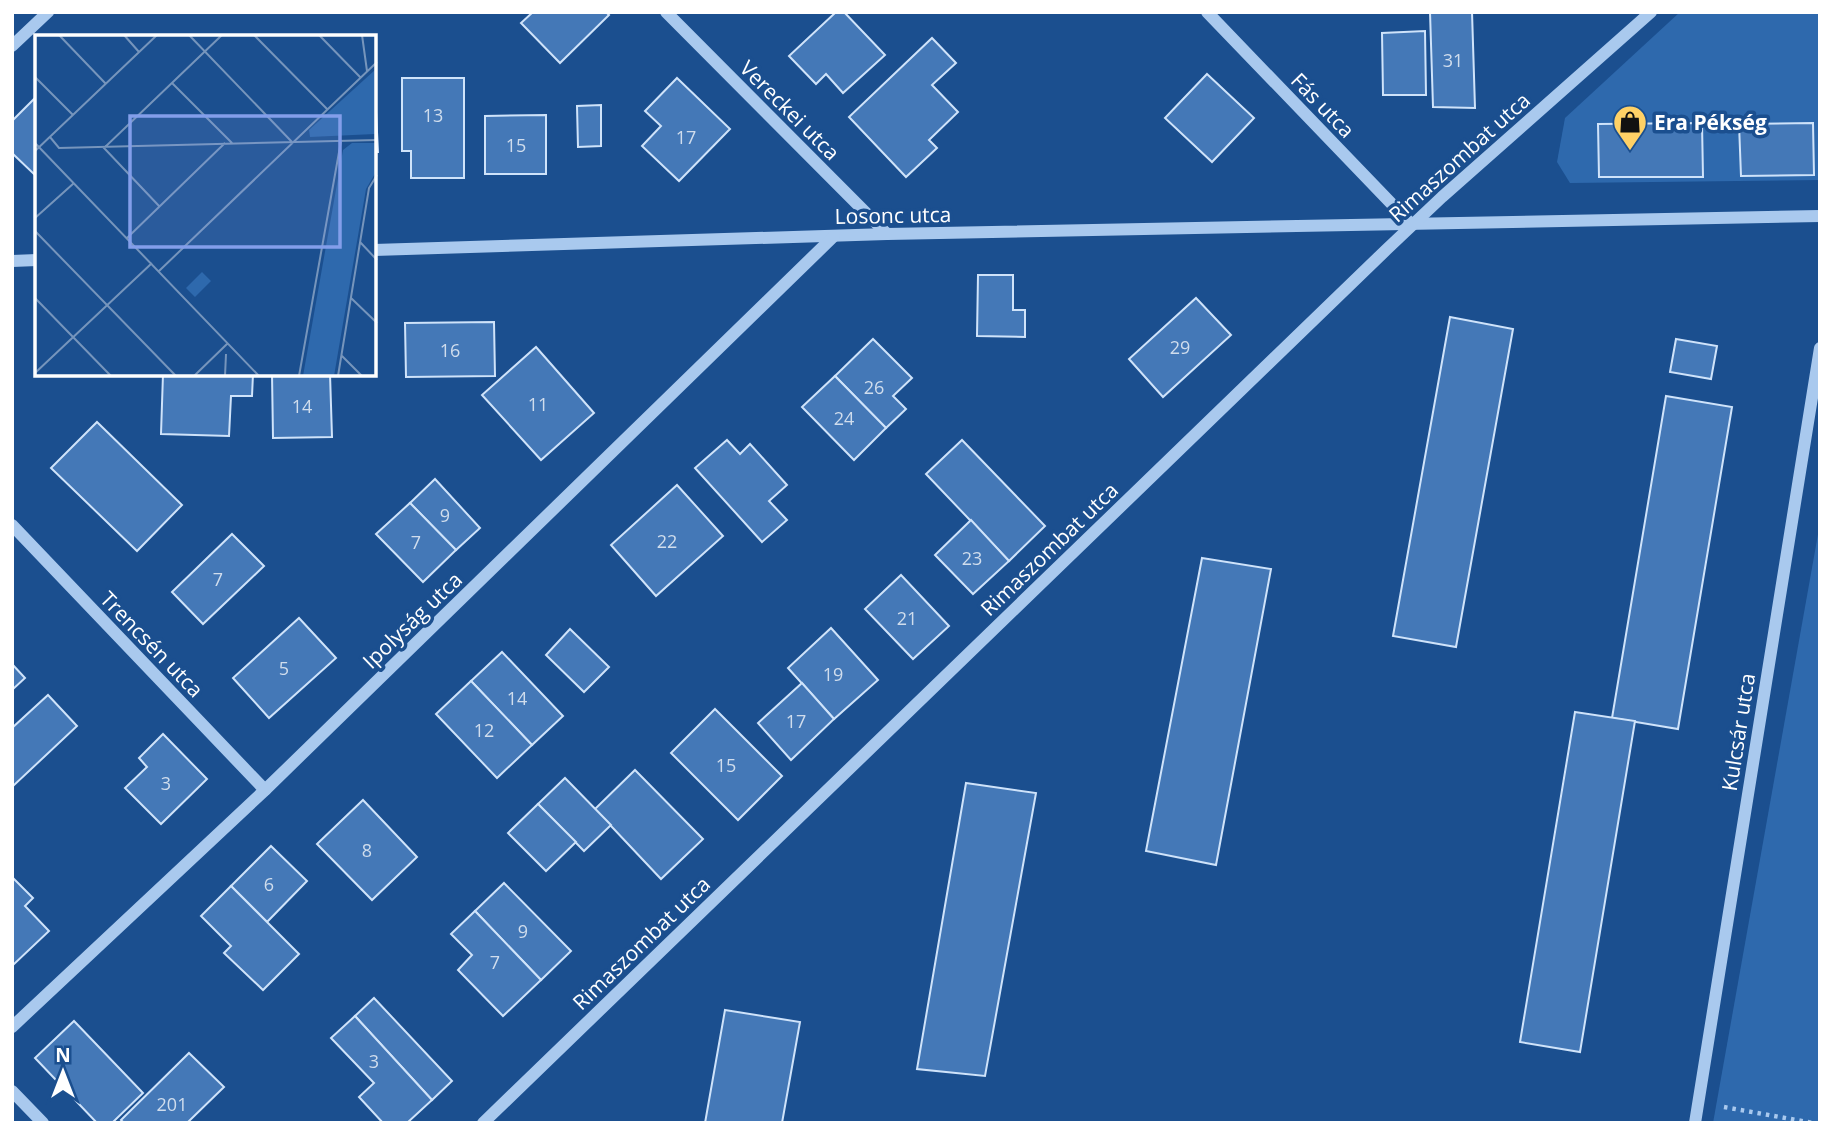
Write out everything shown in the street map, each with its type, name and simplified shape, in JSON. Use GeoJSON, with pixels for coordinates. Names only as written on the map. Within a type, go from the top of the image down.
{"type":"FeatureCollection","features":[{"type":"Feature","properties":{"kind":"street"},"geometry":{"type":"LineString","coordinates":[[12,46],[48,12]]}},
{"type":"Feature","properties":{"kind":"street","name":"Vereckei utca"},"geometry":{"type":"LineString","coordinates":[[666,12],[887,234]]}},
{"type":"Feature","properties":{"kind":"street","name":"Fás utca"},"geometry":{"type":"LineString","coordinates":[[1207,12],[1412,225]]}},
{"type":"Feature","properties":{"kind":"street","name":"Rimaszombat utca"},"geometry":{"type":"LineString","coordinates":[[483,1123],[1412,225],[1651,12]]}},
{"type":"Feature","properties":{"kind":"street","name":"Losonc utca"},"geometry":{"type":"LineString","coordinates":[[376,250],[887,234],[1820,216]]}},
{"type":"Feature","properties":{"kind":"street","name":"Ipolyság utca"},"geometry":{"type":"LineString","coordinates":[[12,1027],[265,790],[834,236]]}},
{"type":"Feature","properties":{"kind":"street"},"geometry":{"type":"LineString","coordinates":[[12,261],[35,260]]}},
{"type":"Feature","properties":{"kind":"street","name":"Kulcsár utca"},"geometry":{"type":"LineString","coordinates":[[1695,1123],[1820,348]]}},
{"type":"Feature","properties":{"kind":"street","name":"Trencsén utca"},"geometry":{"type":"LineString","coordinates":[[12,525],[265,790]]}},
{"type":"Feature","properties":{"kind":"street"},"geometry":{"type":"LineString","coordinates":[[12,1091],[43,1123]]}},
{"type":"Feature","properties":{"kind":"path"},"geometry":{"type":"LineString","coordinates":[[1698,1102],[1813,1123]]}},
{"type":"Feature","properties":{"kind":"shaded area"},"geometry":{"type":"Polygon","coordinates":[[[1680,12],[1820,12],[1820,180],[1570,183],[1557,162],[1565,118],[1680,12]]]}},
{"type":"Feature","properties":{"kind":"shaded area"},"geometry":{"type":"Polygon","coordinates":[[[1820,523],[1820,1123],[1713,1123],[1820,523]]]}},
{"type":"Feature","properties":{"kind":"building"},"geometry":{"type":"Polygon","coordinates":[[[533,12],[606,12],[609,15],[560,63],[521,23],[533,12]]]}},
{"type":"Feature","properties":{"kind":"building"},"geometry":{"type":"Polygon","coordinates":[[[836,12],[844,12],[885,55],[843,93],[826,74],[816,84],[789,56],[836,12]]]}},
{"type":"Feature","properties":{"kind":"building"},"geometry":{"type":"Polygon","coordinates":[[[1430,12],[1472,12],[1475,108],[1433,107],[1430,12]]]}},
{"type":"Feature","properties":{"kind":"building"},"geometry":{"type":"Polygon","coordinates":[[[1425,31],[1426,95],[1383,95],[1382,33],[1425,31]]]}},
{"type":"Feature","properties":{"kind":"building"},"geometry":{"type":"Polygon","coordinates":[[[932,38],[956,63],[932,85],[958,112],[929,140],[937,148],[906,177],[849,117],[932,38]]]}},
{"type":"Feature","properties":{"kind":"building"},"geometry":{"type":"Polygon","coordinates":[[[1207,74],[1254,118],[1212,162],[1165,118],[1207,74]]]}},
{"type":"Feature","properties":{"kind":"building"},"geometry":{"type":"Polygon","coordinates":[[[402,78],[464,78],[464,178],[411,178],[411,151],[402,151],[402,78]]]}},
{"type":"Feature","properties":{"kind":"building"},"geometry":{"type":"Polygon","coordinates":[[[677,78],[730,129],[679,181],[642,146],[661,126],[645,111],[677,78]]]}},
{"type":"Feature","properties":{"kind":"building"},"geometry":{"type":"Polygon","coordinates":[[[35,98],[35,175],[12,153],[12,121],[35,98]]]}},
{"type":"Feature","properties":{"kind":"building"},"geometry":{"type":"Polygon","coordinates":[[[601,105],[601,146],[578,147],[577,106],[601,105]]]}},
{"type":"Feature","properties":{"kind":"building"},"geometry":{"type":"Polygon","coordinates":[[[376,112],[378,152],[376,152],[376,112]]]}},
{"type":"Feature","properties":{"kind":"building"},"geometry":{"type":"Polygon","coordinates":[[[546,115],[546,174],[485,174],[485,116],[546,115]]]}},
{"type":"Feature","properties":{"kind":"building"},"geometry":{"type":"Polygon","coordinates":[[[1702,123],[1703,177],[1599,177],[1598,124],[1702,123]]]}},
{"type":"Feature","properties":{"kind":"building"},"geometry":{"type":"Polygon","coordinates":[[[1813,123],[1814,175],[1741,176],[1739,124],[1813,123]]]}},
{"type":"Feature","properties":{"kind":"building"},"geometry":{"type":"Polygon","coordinates":[[[978,275],[1013,275],[1013,310],[1025,310],[1025,337],[977,336],[978,275]]]}},
{"type":"Feature","properties":{"kind":"building"},"geometry":{"type":"Polygon","coordinates":[[[1196,298],[1231,335],[1163,397],[1129,359],[1196,298]]]}},
{"type":"Feature","properties":{"kind":"building"},"geometry":{"type":"Polygon","coordinates":[[[1450,317],[1513,329],[1456,647],[1393,636],[1450,317]]]}},
{"type":"Feature","properties":{"kind":"building"},"geometry":{"type":"Polygon","coordinates":[[[494,322],[495,376],[406,377],[405,323],[494,322]]]}},
{"type":"Feature","properties":{"kind":"building"},"geometry":{"type":"Polygon","coordinates":[[[873,339],[912,378],[893,396],[906,409],[886,428],[835,376],[873,339]]]}},
{"type":"Feature","properties":{"kind":"building"},"geometry":{"type":"Polygon","coordinates":[[[1676,339],[1717,346],[1711,379],[1670,372],[1676,339]]]}},
{"type":"Feature","properties":{"kind":"building"},"geometry":{"type":"Polygon","coordinates":[[[536,347],[594,413],[541,460],[482,395],[536,347]]]}},
{"type":"Feature","properties":{"kind":"building"},"geometry":{"type":"Polygon","coordinates":[[[163,376],[253,376],[252,396],[231,396],[229,436],[161,434],[163,376]]]}},
{"type":"Feature","properties":{"kind":"building"},"geometry":{"type":"Polygon","coordinates":[[[272,376],[330,376],[332,437],[273,438],[272,376]]]}},
{"type":"Feature","properties":{"kind":"building"},"geometry":{"type":"Polygon","coordinates":[[[835,376],[886,428],[854,460],[802,407],[835,376]]]}},
{"type":"Feature","properties":{"kind":"building"},"geometry":{"type":"Polygon","coordinates":[[[1666,396],[1732,407],[1678,729],[1612,718],[1666,396]]]}},
{"type":"Feature","properties":{"kind":"building"},"geometry":{"type":"Polygon","coordinates":[[[97,422],[182,505],[137,551],[51,468],[97,422]]]}},
{"type":"Feature","properties":{"kind":"building"},"geometry":{"type":"Polygon","coordinates":[[[727,440],[740,454],[750,444],[787,485],[769,501],[787,520],[762,542],[695,468],[727,440]]]}},
{"type":"Feature","properties":{"kind":"building"},"geometry":{"type":"Polygon","coordinates":[[[962,440],[1045,526],[1009,561],[926,474],[962,440]]]}},
{"type":"Feature","properties":{"kind":"building"},"geometry":{"type":"Polygon","coordinates":[[[435,479],[480,528],[456,550],[410,503],[435,479]]]}},
{"type":"Feature","properties":{"kind":"building"},"geometry":{"type":"Polygon","coordinates":[[[677,485],[723,536],[656,596],[611,545],[677,485]]]}},
{"type":"Feature","properties":{"kind":"building"},"geometry":{"type":"Polygon","coordinates":[[[410,503],[456,550],[423,582],[376,534],[410,503]]]}},
{"type":"Feature","properties":{"kind":"building"},"geometry":{"type":"Polygon","coordinates":[[[971,520],[1009,561],[973,594],[935,555],[971,520]]]}},
{"type":"Feature","properties":{"kind":"building"},"geometry":{"type":"Polygon","coordinates":[[[232,534],[264,566],[203,624],[172,592],[232,534]]]}},
{"type":"Feature","properties":{"kind":"building"},"geometry":{"type":"Polygon","coordinates":[[[1202,558],[1271,569],[1216,865],[1146,851],[1202,558]]]}},
{"type":"Feature","properties":{"kind":"building"},"geometry":{"type":"Polygon","coordinates":[[[901,575],[949,626],[913,659],[865,609],[901,575]]]}},
{"type":"Feature","properties":{"kind":"building"},"geometry":{"type":"Polygon","coordinates":[[[299,618],[336,658],[269,718],[233,678],[299,618]]]}},
{"type":"Feature","properties":{"kind":"building"},"geometry":{"type":"Polygon","coordinates":[[[831,628],[878,680],[834,719],[788,668],[831,628]]]}},
{"type":"Feature","properties":{"kind":"building"},"geometry":{"type":"Polygon","coordinates":[[[570,629],[609,667],[584,692],[546,655],[570,629]]]}},
{"type":"Feature","properties":{"kind":"building"},"geometry":{"type":"Polygon","coordinates":[[[502,652],[563,716],[532,745],[471,681],[502,652]]]}},
{"type":"Feature","properties":{"kind":"building"},"geometry":{"type":"Polygon","coordinates":[[[12,664],[25,678],[12,690],[12,664]]]}},
{"type":"Feature","properties":{"kind":"building"},"geometry":{"type":"Polygon","coordinates":[[[471,681],[532,745],[497,778],[436,714],[471,681]]]}},
{"type":"Feature","properties":{"kind":"building"},"geometry":{"type":"Polygon","coordinates":[[[802,683],[834,719],[791,760],[758,723],[802,683]]]}},
{"type":"Feature","properties":{"kind":"building"},"geometry":{"type":"Polygon","coordinates":[[[48,695],[77,726],[12,787],[12,728],[48,695]]]}},
{"type":"Feature","properties":{"kind":"building"},"geometry":{"type":"Polygon","coordinates":[[[715,709],[782,776],[738,820],[671,753],[715,709]]]}},
{"type":"Feature","properties":{"kind":"building"},"geometry":{"type":"Polygon","coordinates":[[[1575,712],[1635,721],[1580,1052],[1520,1042],[1575,712]]]}},
{"type":"Feature","properties":{"kind":"building"},"geometry":{"type":"Polygon","coordinates":[[[163,734],[207,779],[161,824],[125,788],[147,767],[139,758],[163,734]]]}},
{"type":"Feature","properties":{"kind":"building"},"geometry":{"type":"Polygon","coordinates":[[[635,770],[703,839],[661,879],[595,809],[635,770]]]}},
{"type":"Feature","properties":{"kind":"building"},"geometry":{"type":"Polygon","coordinates":[[[565,778],[611,825],[584,851],[538,804],[565,778]]]}},
{"type":"Feature","properties":{"kind":"building"},"geometry":{"type":"Polygon","coordinates":[[[966,783],[1036,793],[985,1076],[917,1069],[966,783]]]}},
{"type":"Feature","properties":{"kind":"building"},"geometry":{"type":"Polygon","coordinates":[[[363,800],[417,857],[372,900],[317,844],[363,800]]]}},
{"type":"Feature","properties":{"kind":"building"},"geometry":{"type":"Polygon","coordinates":[[[538,804],[576,842],[546,871],[508,833],[538,804]]]}},
{"type":"Feature","properties":{"kind":"building"},"geometry":{"type":"Polygon","coordinates":[[[271,846],[307,881],[267,922],[231,886],[271,846]]]}},
{"type":"Feature","properties":{"kind":"building"},"geometry":{"type":"Polygon","coordinates":[[[12,877],[33,898],[25,906],[49,931],[12,966],[12,877]]]}},
{"type":"Feature","properties":{"kind":"building"},"geometry":{"type":"Polygon","coordinates":[[[504,883],[571,951],[541,980],[475,911],[504,883]]]}},
{"type":"Feature","properties":{"kind":"building"},"geometry":{"type":"Polygon","coordinates":[[[231,886],[299,954],[263,990],[224,953],[231,946],[201,916],[231,886]]]}},
{"type":"Feature","properties":{"kind":"building"},"geometry":{"type":"Polygon","coordinates":[[[475,911],[541,980],[503,1016],[458,970],[472,955],[451,934],[475,911]]]}},
{"type":"Feature","properties":{"kind":"building"},"geometry":{"type":"Polygon","coordinates":[[[374,998],[452,1081],[432,1100],[355,1016],[374,998]]]}},
{"type":"Feature","properties":{"kind":"building"},"geometry":{"type":"Polygon","coordinates":[[[725,1010],[800,1022],[782,1123],[705,1123],[725,1010]]]}},
{"type":"Feature","properties":{"kind":"building"},"geometry":{"type":"Polygon","coordinates":[[[355,1016],[432,1100],[407,1123],[383,1123],[359,1097],[374,1083],[331,1038],[355,1016]]]}},
{"type":"Feature","properties":{"kind":"building"},"geometry":{"type":"Polygon","coordinates":[[[74,1021],[143,1093],[112,1123],[97,1123],[35,1058],[74,1021]]]}},
{"type":"Feature","properties":{"kind":"building"},"geometry":{"type":"Polygon","coordinates":[[[189,1053],[224,1087],[187,1123],[124,1123],[121,1120],[189,1053]]]}},
{"type":"Feature","properties":{"kind":"place","name":"Era Pékség"},"geometry":{"type":"Point","coordinates":[1630,152]}}]}
